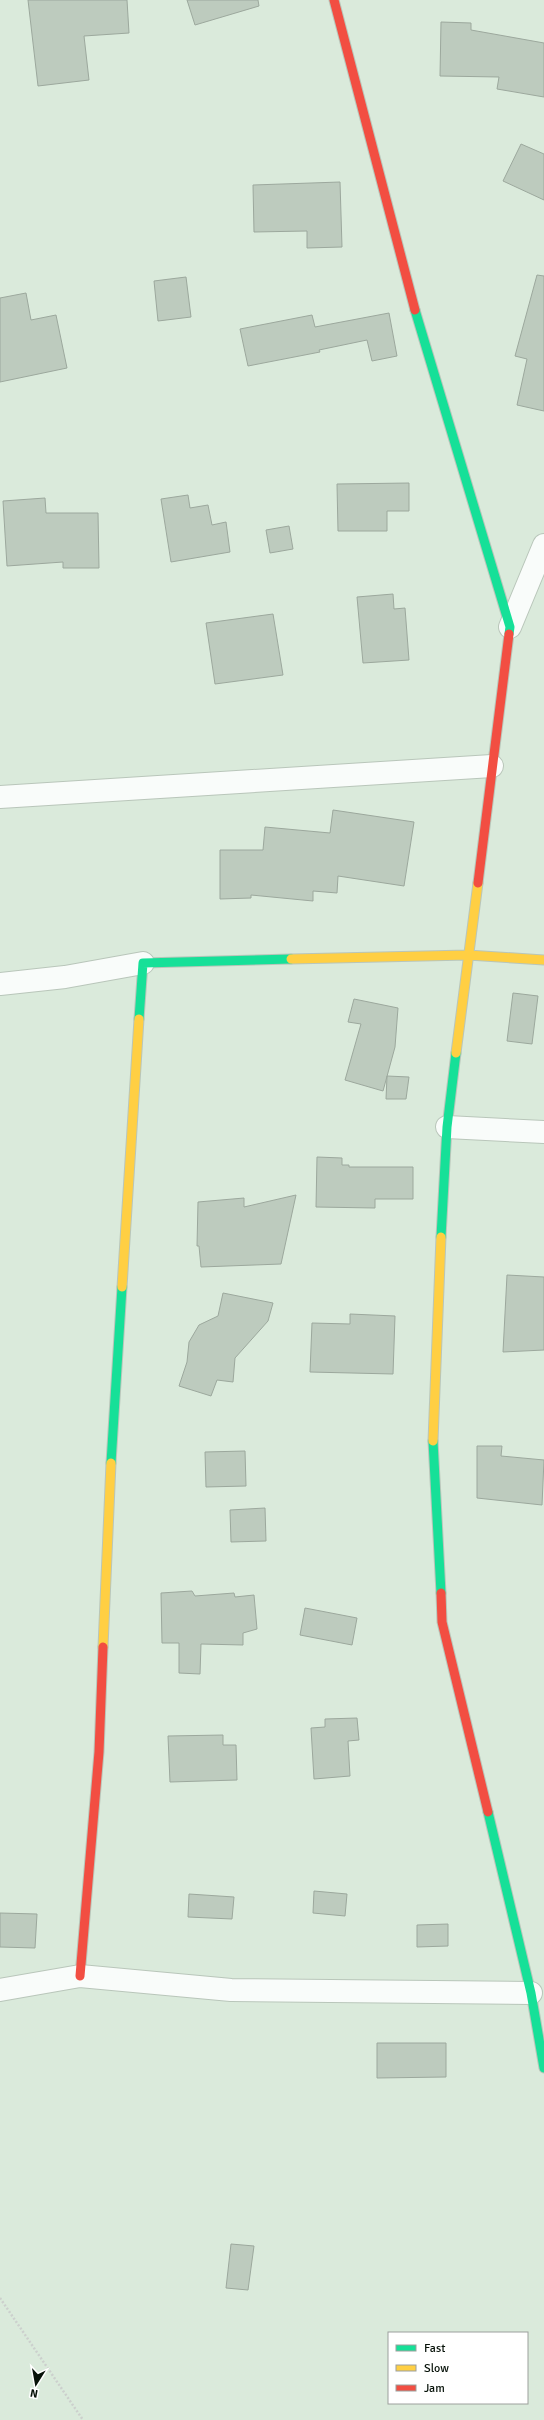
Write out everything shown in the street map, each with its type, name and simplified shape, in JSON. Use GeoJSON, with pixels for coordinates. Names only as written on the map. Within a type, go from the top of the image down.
{"type":"FeatureCollection","features":[{"type":"Feature","properties":{"kind":"street"},"geometry":{"type":"LineString","coordinates":[[334,0],[402,268],[510,627]]}},
{"type":"Feature","properties":{"kind":"street"},"geometry":{"type":"LineString","coordinates":[[544,545],[510,627],[492,766],[447,1127],[432,1423],[442,1622],[531,1993],[544,2068]]}},
{"type":"Feature","properties":{"kind":"street"},"geometry":{"type":"LineString","coordinates":[[0,797],[492,766]]}},
{"type":"Feature","properties":{"kind":"street"},"geometry":{"type":"LineString","coordinates":[[0,984],[65,977],[143,963],[468,955],[544,960]]}},
{"type":"Feature","properties":{"kind":"street"},"geometry":{"type":"LineString","coordinates":[[80,1976],[99,1752],[111,1466],[143,963]]}},
{"type":"Feature","properties":{"kind":"street"},"geometry":{"type":"LineString","coordinates":[[447,1127],[544,1132]]}},
{"type":"Feature","properties":{"kind":"street"},"geometry":{"type":"LineString","coordinates":[[0,1990],[80,1976],[231,1990],[531,1993]]}},
{"type":"Feature","properties":{"kind":"path"},"geometry":{"type":"LineString","coordinates":[[0,2298],[83,2420]]}},
{"type":"Feature","properties":{"kind":"building"},"geometry":{"type":"Polygon","coordinates":[[[28,0],[127,0],[129,33],[84,36],[89,80],[38,86],[28,0]]]}},
{"type":"Feature","properties":{"kind":"building"},"geometry":{"type":"Polygon","coordinates":[[[187,0],[258,0],[259,6],[195,25],[187,0]]]}},
{"type":"Feature","properties":{"kind":"building"},"geometry":{"type":"Polygon","coordinates":[[[441,22],[471,23],[471,30],[544,43],[544,97],[497,89],[499,77],[440,76],[441,22]]]}},
{"type":"Feature","properties":{"kind":"building"},"geometry":{"type":"Polygon","coordinates":[[[521,144],[544,154],[544,200],[503,181],[521,144]]]}},
{"type":"Feature","properties":{"kind":"building"},"geometry":{"type":"Polygon","coordinates":[[[340,182],[342,247],[307,248],[307,231],[254,232],[253,185],[340,182]]]}},
{"type":"Feature","properties":{"kind":"building"},"geometry":{"type":"Polygon","coordinates":[[[537,275],[544,276],[544,411],[517,405],[527,359],[515,356],[537,275]]]}},
{"type":"Feature","properties":{"kind":"building"},"geometry":{"type":"Polygon","coordinates":[[[186,277],[191,317],[158,321],[154,281],[186,277]]]}},
{"type":"Feature","properties":{"kind":"building"},"geometry":{"type":"Polygon","coordinates":[[[26,293],[31,320],[56,315],[67,368],[0,382],[0,298],[26,293]]]}},
{"type":"Feature","properties":{"kind":"building"},"geometry":{"type":"Polygon","coordinates":[[[389,313],[397,356],[372,361],[367,340],[319,350],[320,352],[248,366],[240,329],[312,315],[315,327],[389,313]]]}},
{"type":"Feature","properties":{"kind":"building"},"geometry":{"type":"Polygon","coordinates":[[[409,483],[409,511],[387,511],[387,531],[338,531],[337,484],[409,483]]]}},
{"type":"Feature","properties":{"kind":"building"},"geometry":{"type":"Polygon","coordinates":[[[188,495],[190,508],[208,505],[212,525],[226,522],[230,552],[171,562],[161,499],[188,495]]]}},
{"type":"Feature","properties":{"kind":"building"},"geometry":{"type":"Polygon","coordinates":[[[45,498],[46,513],[98,513],[99,568],[63,568],[63,562],[7,566],[3,501],[45,498]]]}},
{"type":"Feature","properties":{"kind":"building"},"geometry":{"type":"Polygon","coordinates":[[[289,526],[293,549],[270,553],[266,530],[289,526]]]}},
{"type":"Feature","properties":{"kind":"building"},"geometry":{"type":"Polygon","coordinates":[[[393,594],[394,609],[405,608],[409,660],[363,663],[357,597],[393,594]]]}},
{"type":"Feature","properties":{"kind":"building"},"geometry":{"type":"Polygon","coordinates":[[[273,614],[283,675],[215,684],[206,623],[273,614]]]}},
{"type":"Feature","properties":{"kind":"building"},"geometry":{"type":"Polygon","coordinates":[[[333,810],[414,822],[404,886],[338,876],[337,893],[313,891],[313,901],[251,895],[251,898],[220,899],[220,850],[263,850],[265,827],[330,833],[333,810]]]}},
{"type":"Feature","properties":{"kind":"building"},"geometry":{"type":"Polygon","coordinates":[[[513,993],[538,996],[532,1044],[507,1041],[513,993]]]}},
{"type":"Feature","properties":{"kind":"building"},"geometry":{"type":"Polygon","coordinates":[[[354,999],[398,1008],[395,1047],[383,1091],[345,1080],[361,1024],[348,1022],[354,999]]]}},
{"type":"Feature","properties":{"kind":"building"},"geometry":{"type":"Polygon","coordinates":[[[387,1076],[409,1077],[406,1099],[386,1099],[387,1076]]]}},
{"type":"Feature","properties":{"kind":"building"},"geometry":{"type":"Polygon","coordinates":[[[317,1157],[342,1158],[342,1165],[349,1165],[349,1167],[413,1167],[413,1199],[375,1199],[375,1208],[316,1207],[317,1157]]]}},
{"type":"Feature","properties":{"kind":"building"},"geometry":{"type":"Polygon","coordinates":[[[296,1195],[281,1264],[201,1267],[199,1246],[197,1246],[198,1202],[244,1198],[244,1207],[296,1195]]]}},
{"type":"Feature","properties":{"kind":"building"},"geometry":{"type":"Polygon","coordinates":[[[507,1275],[544,1277],[544,1350],[503,1352],[507,1275]]]}},
{"type":"Feature","properties":{"kind":"building"},"geometry":{"type":"Polygon","coordinates":[[[223,1293],[273,1303],[268,1321],[235,1358],[233,1382],[217,1380],[211,1396],[179,1386],[187,1362],[189,1342],[199,1325],[218,1316],[223,1293]]]}},
{"type":"Feature","properties":{"kind":"building"},"geometry":{"type":"Polygon","coordinates":[[[350,1314],[395,1316],[393,1374],[310,1372],[312,1323],[350,1324],[350,1314]]]}},
{"type":"Feature","properties":{"kind":"building"},"geometry":{"type":"Polygon","coordinates":[[[477,1446],[502,1446],[501,1456],[544,1460],[542,1505],[477,1498],[477,1446]]]}},
{"type":"Feature","properties":{"kind":"building"},"geometry":{"type":"Polygon","coordinates":[[[245,1451],[246,1486],[206,1487],[205,1452],[245,1451]]]}},
{"type":"Feature","properties":{"kind":"building"},"geometry":{"type":"Polygon","coordinates":[[[265,1508],[266,1541],[231,1542],[230,1510],[265,1508]]]}},
{"type":"Feature","properties":{"kind":"building"},"geometry":{"type":"Polygon","coordinates":[[[192,1591],[195,1596],[234,1593],[235,1597],[254,1595],[257,1629],[243,1633],[243,1645],[201,1644],[200,1674],[179,1673],[179,1643],[162,1643],[161,1593],[192,1591]]]}},
{"type":"Feature","properties":{"kind":"building"},"geometry":{"type":"Polygon","coordinates":[[[305,1608],[357,1618],[352,1645],[300,1635],[305,1608]]]}},
{"type":"Feature","properties":{"kind":"building"},"geometry":{"type":"Polygon","coordinates":[[[357,1718],[359,1740],[348,1741],[350,1776],[314,1779],[311,1728],[325,1727],[325,1719],[357,1718]]]}},
{"type":"Feature","properties":{"kind":"building"},"geometry":{"type":"Polygon","coordinates":[[[223,1735],[223,1745],[236,1745],[237,1780],[170,1782],[168,1736],[223,1735]]]}},
{"type":"Feature","properties":{"kind":"building"},"geometry":{"type":"Polygon","coordinates":[[[314,1891],[347,1894],[345,1916],[313,1913],[314,1891]]]}},
{"type":"Feature","properties":{"kind":"building"},"geometry":{"type":"Polygon","coordinates":[[[189,1894],[234,1897],[232,1919],[188,1917],[189,1894]]]}},
{"type":"Feature","properties":{"kind":"building"},"geometry":{"type":"Polygon","coordinates":[[[0,1913],[37,1914],[35,1948],[0,1947],[0,1913]]]}},
{"type":"Feature","properties":{"kind":"building"},"geometry":{"type":"Polygon","coordinates":[[[448,1924],[448,1946],[417,1947],[417,1925],[448,1924]]]}},
{"type":"Feature","properties":{"kind":"building"},"geometry":{"type":"Polygon","coordinates":[[[377,2043],[446,2043],[446,2077],[377,2078],[377,2043]]]}},
{"type":"Feature","properties":{"kind":"building"},"geometry":{"type":"Polygon","coordinates":[[[231,2244],[254,2246],[248,2290],[226,2288],[231,2244]]]}},
{"type":"Feature","properties":{"kind":"traffic: fast"},"geometry":{"type":"LineString","coordinates":[[415,310],[510,627],[509,634]]}},
{"type":"Feature","properties":{"kind":"traffic: fast"},"geometry":{"type":"LineString","coordinates":[[139,1019],[143,963],[291,959]]}},
{"type":"Feature","properties":{"kind":"traffic: fast"},"geometry":{"type":"LineString","coordinates":[[441,1237],[447,1127],[456,1053]]}},
{"type":"Feature","properties":{"kind":"traffic: fast"},"geometry":{"type":"LineString","coordinates":[[111,1463],[122,1287]]}},
{"type":"Feature","properties":{"kind":"traffic: fast"},"geometry":{"type":"LineString","coordinates":[[433,1441],[441,1593]]}},
{"type":"Feature","properties":{"kind":"traffic: fast"},"geometry":{"type":"LineString","coordinates":[[488,1812],[531,1993],[544,2068]]}},
{"type":"Feature","properties":{"kind":"traffic: slow"},"geometry":{"type":"LineString","coordinates":[[456,1053],[478,883]]}},
{"type":"Feature","properties":{"kind":"traffic: slow"},"geometry":{"type":"LineString","coordinates":[[291,959],[468,955],[544,960]]}},
{"type":"Feature","properties":{"kind":"traffic: slow"},"geometry":{"type":"LineString","coordinates":[[122,1287],[139,1019]]}},
{"type":"Feature","properties":{"kind":"traffic: slow"},"geometry":{"type":"LineString","coordinates":[[433,1441],[441,1237]]}},
{"type":"Feature","properties":{"kind":"traffic: slow"},"geometry":{"type":"LineString","coordinates":[[103,1647],[111,1463]]}},
{"type":"Feature","properties":{"kind":"traffic: jam"},"geometry":{"type":"LineString","coordinates":[[334,0],[415,310]]}},
{"type":"Feature","properties":{"kind":"traffic: jam"},"geometry":{"type":"LineString","coordinates":[[478,883],[509,634]]}},
{"type":"Feature","properties":{"kind":"traffic: jam"},"geometry":{"type":"LineString","coordinates":[[441,1593],[442,1622],[488,1812]]}},
{"type":"Feature","properties":{"kind":"traffic: jam"},"geometry":{"type":"LineString","coordinates":[[80,1976],[99,1752],[103,1647]]}}]}
